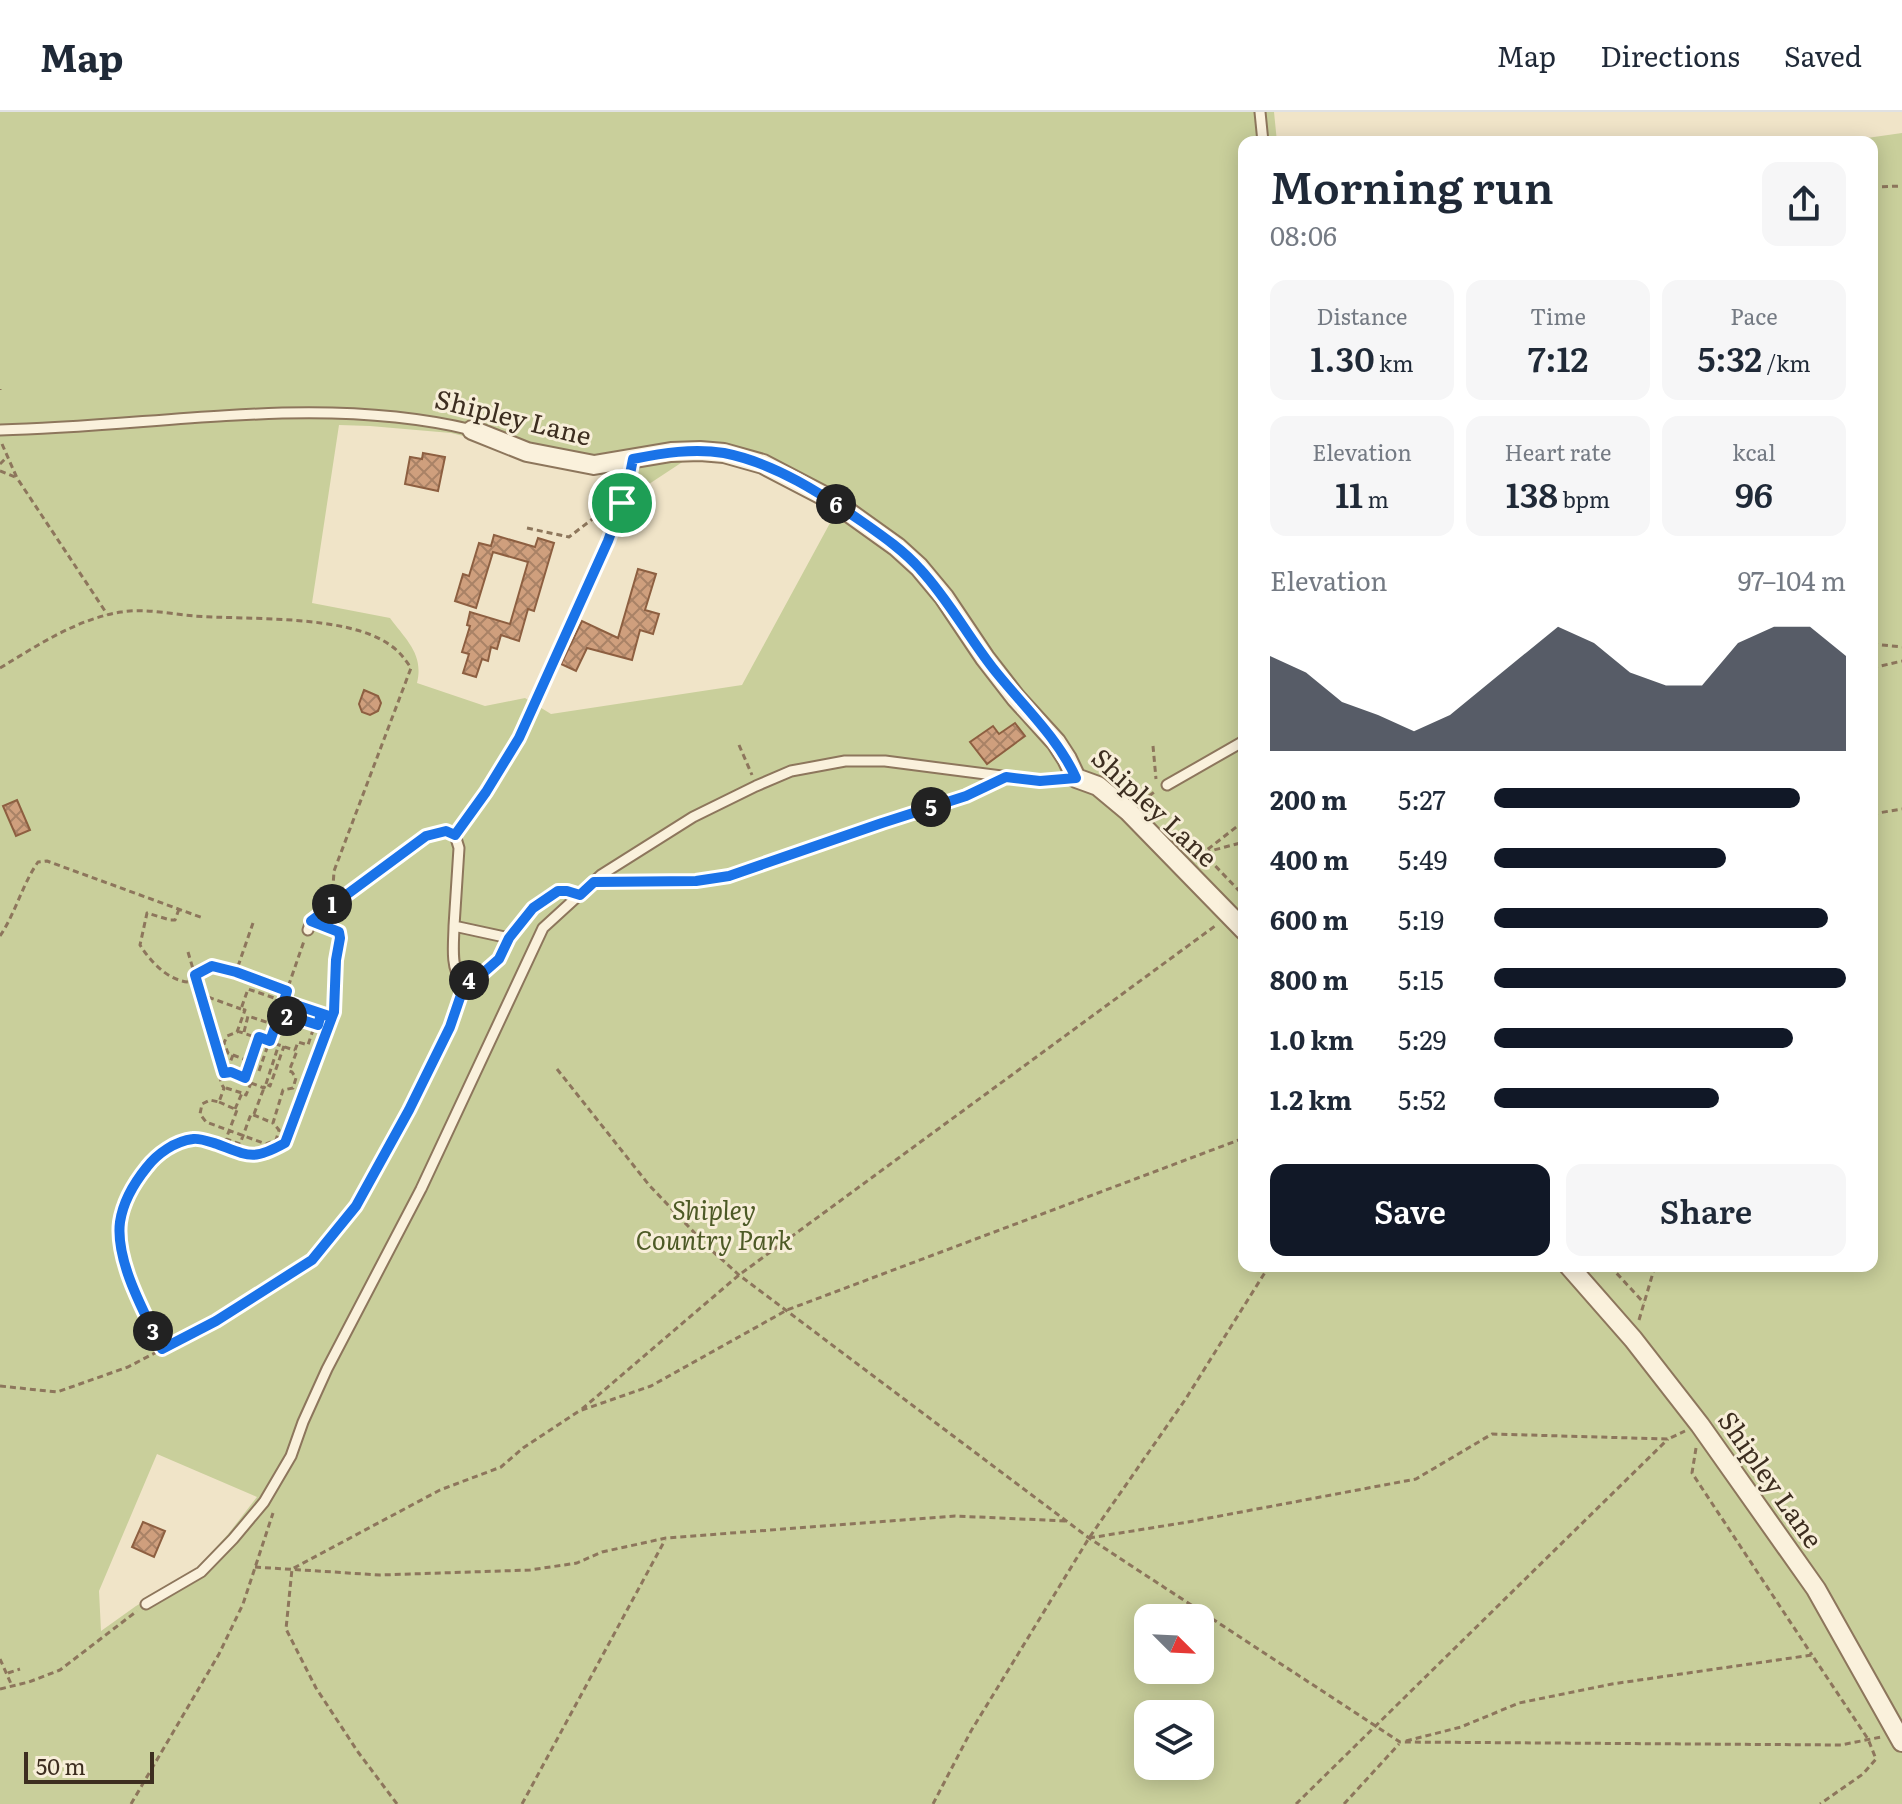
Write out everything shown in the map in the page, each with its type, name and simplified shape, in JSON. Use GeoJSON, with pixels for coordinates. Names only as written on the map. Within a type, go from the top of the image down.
{"type":"FeatureCollection","features":[{"type":"Feature","properties":{"kind":"street","name":"Shipley Lane"},"geometry":{"type":"LineString","coordinates":[[472,430],[527,452],[594,465],[671,452],[724,453],[763,464],[830,499],[897,547],[919,567],[1016,698],[1056,742],[1076,778],[1098,786],[1128,811],[1238,924]]}},
{"type":"Feature","properties":{"kind":"street","name":"Shipley Lane"},"geometry":{"type":"LineString","coordinates":[[1574,1272],[1633,1339],[1700,1425],[1816,1589],[1900,1738]]}},
{"type":"Feature","properties":{"kind":"lane"},"geometry":{"type":"LineString","coordinates":[[1260,112],[1262,136]]}},
{"type":"Feature","properties":{"kind":"lane","name":"Shipley Lane"},"geometry":{"type":"LineString","coordinates":[[0,430],[318,413],[390,417],[472,430]]}},
{"type":"Feature","properties":{"kind":"lane"},"geometry":{"type":"LineString","coordinates":[[1167,785],[1238,744]]}},
{"type":"Feature","properties":{"kind":"lane"},"geometry":{"type":"LineString","coordinates":[[146,1604],[201,1572],[264,1502],[291,1456],[327,1369],[421,1189],[543,928],[601,875],[693,817],[791,771],[845,761],[885,761],[1040,781],[1076,778]]}},
{"type":"Feature","properties":{"kind":"lane"},"geometry":{"type":"LineString","coordinates":[[309,925],[336,901],[426,836],[446,831],[455,835],[459,848],[454,967],[460,978],[474,981],[499,959],[509,938],[533,908],[558,891],[580,895]]}},
{"type":"Feature","properties":{"kind":"lane"},"geometry":{"type":"LineString","coordinates":[[454,926],[509,938]]}},
{"type":"Feature","properties":{"kind":"path"},"geometry":{"type":"LineString","coordinates":[[1878,187],[1902,186]]}},
{"type":"Feature","properties":{"kind":"path"},"geometry":{"type":"LineString","coordinates":[[0,441],[17,478],[107,615]]}},
{"type":"Feature","properties":{"kind":"path"},"geometry":{"type":"LineString","coordinates":[[0,464],[7,457]]}},
{"type":"Feature","properties":{"kind":"path"},"geometry":{"type":"LineString","coordinates":[[455,835],[519,738],[608,541],[626,494],[633,459]]}},
{"type":"Feature","properties":{"kind":"path"},"geometry":{"type":"LineString","coordinates":[[0,471],[17,478]]}},
{"type":"Feature","properties":{"kind":"path"},"geometry":{"type":"LineString","coordinates":[[527,528],[569,537],[612,504],[622,503]]}},
{"type":"Feature","properties":{"kind":"path"},"geometry":{"type":"LineString","coordinates":[[0,668],[76,625],[124,611],[293,620],[336,626],[389,644],[411,668],[334,871],[336,901]]}},
{"type":"Feature","properties":{"kind":"path"},"geometry":{"type":"LineString","coordinates":[[1878,645],[1902,647]]}},
{"type":"Feature","properties":{"kind":"path"},"geometry":{"type":"LineString","coordinates":[[1878,667],[1902,661]]}},
{"type":"Feature","properties":{"kind":"path"},"geometry":{"type":"LineString","coordinates":[[739,745],[756,786]]}},
{"type":"Feature","properties":{"kind":"path"},"geometry":{"type":"LineString","coordinates":[[1153,746],[1157,791]]}},
{"type":"Feature","properties":{"kind":"path"},"geometry":{"type":"LineString","coordinates":[[594,882],[696,881],[729,876],[966,796],[1006,777]]}},
{"type":"Feature","properties":{"kind":"path"},"geometry":{"type":"LineString","coordinates":[[1128,811],[1167,785]]}},
{"type":"Feature","properties":{"kind":"path"},"geometry":{"type":"LineString","coordinates":[[1878,813],[1902,809]]}},
{"type":"Feature","properties":{"kind":"path"},"geometry":{"type":"LineString","coordinates":[[1203,853],[1238,826]]}},
{"type":"Feature","properties":{"kind":"path"},"geometry":{"type":"LineString","coordinates":[[1176,861],[1238,844]]}},
{"type":"Feature","properties":{"kind":"path"},"geometry":{"type":"LineString","coordinates":[[1203,853],[1238,890]]}},
{"type":"Feature","properties":{"kind":"path"},"geometry":{"type":"LineString","coordinates":[[0,936],[27,877],[38,862],[47,861],[203,918]]}},
{"type":"Feature","properties":{"kind":"path"},"geometry":{"type":"LineString","coordinates":[[152,899],[154,894]]}},
{"type":"Feature","properties":{"kind":"path"},"geometry":{"type":"LineString","coordinates":[[179,909],[175,920],[147,913],[140,945],[161,969],[175,979],[197,982]]}},
{"type":"Feature","properties":{"kind":"path"},"geometry":{"type":"LineString","coordinates":[[292,1569],[440,1490],[501,1467],[523,1448],[579,1411],[739,1275],[1229,916]]}},
{"type":"Feature","properties":{"kind":"path"},"geometry":{"type":"LineString","coordinates":[[236,972],[253,923]]}},
{"type":"Feature","properties":{"kind":"path"},"geometry":{"type":"LineString","coordinates":[[162,1349],[127,1270],[120,1243],[120,1222],[125,1202],[154,1158],[179,1143],[193,1139],[209,1141],[248,1156],[259,1156],[285,1143],[334,1012],[339,932],[309,925]]}},
{"type":"Feature","properties":{"kind":"path"},"geometry":{"type":"LineString","coordinates":[[259,1071],[304,941]]}},
{"type":"Feature","properties":{"kind":"path"},"geometry":{"type":"LineString","coordinates":[[188,952],[224,1073],[221,1083],[224,1088],[246,1095],[251,1083]]}},
{"type":"Feature","properties":{"kind":"path"},"geometry":{"type":"LineString","coordinates":[[195,975],[212,966],[287,991]]}},
{"type":"Feature","properties":{"kind":"path"},"geometry":{"type":"LineString","coordinates":[[0,1386],[57,1392],[128,1367],[216,1321],[312,1260],[356,1206],[379,1165],[450,1027],[466,980]]}},
{"type":"Feature","properties":{"kind":"path"},"geometry":{"type":"LineString","coordinates":[[241,1009],[248,989],[332,1017]]}},
{"type":"Feature","properties":{"kind":"path"},"geometry":{"type":"LineString","coordinates":[[208,997],[245,1010],[237,1031]]}},
{"type":"Feature","properties":{"kind":"path"},"geometry":{"type":"LineString","coordinates":[[280,1013],[318,1025],[321,1014]]}},
{"type":"Feature","properties":{"kind":"path"},"geometry":{"type":"LineString","coordinates":[[244,1033],[248,1016],[275,1025]]}},
{"type":"Feature","properties":{"kind":"path"},"geometry":{"type":"LineString","coordinates":[[273,1123],[283,1090],[293,1088],[296,1078],[289,1071],[298,1042],[308,1045],[315,1024]]}},
{"type":"Feature","properties":{"kind":"path"},"geometry":{"type":"LineString","coordinates":[[251,1062],[228,1053],[224,1043],[227,1036],[237,1031],[295,1050]]}},
{"type":"Feature","properties":{"kind":"path"},"geometry":{"type":"LineString","coordinates":[[245,1078],[259,1037]]}},
{"type":"Feature","properties":{"kind":"path"},"geometry":{"type":"LineString","coordinates":[[254,1116],[282,1045]]}},
{"type":"Feature","properties":{"kind":"path"},"geometry":{"type":"LineString","coordinates":[[231,1072],[229,1065],[233,1055]]}},
{"type":"Feature","properties":{"kind":"path"},"geometry":{"type":"LineString","coordinates":[[557,1069],[649,1185],[739,1275],[1089,1538],[1400,1742],[1841,1745],[1868,1739],[1900,1738]]}},
{"type":"Feature","properties":{"kind":"path"},"geometry":{"type":"LineString","coordinates":[[224,1073],[231,1072],[251,1083],[265,1086]]}},
{"type":"Feature","properties":{"kind":"path"},"geometry":{"type":"LineString","coordinates":[[219,1102],[224,1088]]}},
{"type":"Feature","properties":{"kind":"path"},"geometry":{"type":"LineString","coordinates":[[235,1109],[210,1100],[202,1104],[200,1114],[206,1122],[230,1130],[243,1135],[266,1144],[276,1140],[279,1130],[273,1123],[251,1114],[243,1135],[240,1144],[226,1139],[230,1130],[237,1110],[235,1109],[242,1093]]}},
{"type":"Feature","properties":{"kind":"path"},"geometry":{"type":"LineString","coordinates":[[579,1411],[651,1386],[787,1310],[1238,1140]]}},
{"type":"Feature","properties":{"kind":"path"},"geometry":{"type":"LineString","coordinates":[[933,1804],[971,1731],[1089,1538],[1185,1400],[1265,1272]]}},
{"type":"Feature","properties":{"kind":"path"},"geometry":{"type":"LineString","coordinates":[[1616,1272],[1644,1303]]}},
{"type":"Feature","properties":{"kind":"path"},"geometry":{"type":"LineString","coordinates":[[1633,1339],[1653,1272]]}},
{"type":"Feature","properties":{"kind":"path"},"geometry":{"type":"LineString","coordinates":[[1296,1804],[1668,1439],[1700,1425]]}},
{"type":"Feature","properties":{"kind":"path"},"geometry":{"type":"LineString","coordinates":[[1700,1425],[1692,1473],[1868,1739],[1876,1759],[1863,1774],[1820,1804]]}},
{"type":"Feature","properties":{"kind":"path"},"geometry":{"type":"LineString","coordinates":[[1089,1538],[1416,1479],[1492,1434],[1668,1439]]}},
{"type":"Feature","properties":{"kind":"path"},"geometry":{"type":"LineString","coordinates":[[131,1804],[219,1654],[243,1604],[277,1501]]}},
{"type":"Feature","properties":{"kind":"path"},"geometry":{"type":"LineString","coordinates":[[255,1567],[380,1575],[530,1570],[577,1563],[602,1552],[666,1538],[955,1516],[1066,1521]]}},
{"type":"Feature","properties":{"kind":"path"},"geometry":{"type":"LineString","coordinates":[[522,1804],[666,1538]]}},
{"type":"Feature","properties":{"kind":"path"},"geometry":{"type":"LineString","coordinates":[[292,1569],[286,1629],[316,1688],[397,1804]]}},
{"type":"Feature","properties":{"kind":"path"},"geometry":{"type":"LineString","coordinates":[[0,1689],[60,1670],[146,1604]]}},
{"type":"Feature","properties":{"kind":"path"},"geometry":{"type":"LineString","coordinates":[[1344,1804],[1400,1742],[1461,1727],[1519,1703],[1612,1684],[1812,1655]]}},
{"type":"Feature","properties":{"kind":"path"},"geometry":{"type":"LineString","coordinates":[[0,1659],[12,1686]]}},
{"type":"Feature","properties":{"kind":"path"},"geometry":{"type":"LineString","coordinates":[[7,1673],[20,1669]]}},
{"type":"Feature","properties":{"kind":"green space","name":"Shipley Country Park"},"geometry":{"type":"Polygon","coordinates":[[[0,112],[1274,112],[1276,136],[1238,136],[1238,1272],[1878,1272],[1878,136],[1902,133],[1902,1804],[0,1804],[0,112]],[[339,425],[312,603],[390,618],[416,655],[417,683],[485,706],[525,698],[551,714],[742,685],[836,512],[758,470],[721,461],[687,459],[649,484],[514,457],[480,440],[451,433],[339,425]],[[157,1454],[99,1591],[101,1631],[195,1571],[257,1497],[157,1454]]]}},
{"type":"Feature","properties":{"kind":"building"},"geometry":{"type":"Polygon","coordinates":[[[423,453],[445,457],[438,491],[405,484],[410,457],[422,459],[423,453]]]}},
{"type":"Feature","properties":{"kind":"building"},"geometry":{"type":"Polygon","coordinates":[[[494,535],[535,547],[538,538],[554,543],[534,611],[528,609],[519,641],[501,635],[497,649],[491,647],[488,661],[482,659],[476,677],[463,673],[469,654],[462,652],[470,626],[467,625],[470,612],[510,624],[528,562],[493,552],[476,608],[455,601],[463,574],[469,576],[479,543],[491,546],[494,535]]]}},
{"type":"Feature","properties":{"kind":"building"},"geometry":{"type":"Polygon","coordinates":[[[638,569],[656,574],[645,610],[659,614],[653,634],[640,630],[632,660],[587,648],[576,671],[561,664],[582,621],[618,638],[638,569]]]}},
{"type":"Feature","properties":{"kind":"building"},"geometry":{"type":"Polygon","coordinates":[[[364,690],[378,696],[381,703],[378,711],[370,715],[362,712],[359,704],[364,690]]]}},
{"type":"Feature","properties":{"kind":"building"},"geometry":{"type":"Polygon","coordinates":[[[1015,723],[1025,736],[987,764],[970,742],[993,726],[999,734],[1015,723]]]}},
{"type":"Feature","properties":{"kind":"building"},"geometry":{"type":"Polygon","coordinates":[[[17,800],[30,830],[16,836],[3,806],[17,800]]]}},
{"type":"Feature","properties":{"kind":"building"},"geometry":{"type":"Polygon","coordinates":[[[143,1522],[165,1531],[154,1557],[132,1547],[143,1522]]]}},
{"type":"Feature","properties":{"kind":"route"},"geometry":{"type":"LineString","coordinates":[[622,503],[608,541],[519,738],[455,835],[446,831],[426,836],[311,921],[339,932],[332,1017],[284,1001],[287,991],[236,972],[212,966],[195,975],[224,1073],[231,1072],[245,1078],[259,1037],[270,1041],[280,1013],[318,1025],[321,1014],[332,1017],[285,1143],[259,1156],[248,1156],[209,1141],[193,1139],[179,1143],[154,1158],[125,1202],[120,1222],[120,1243],[127,1270],[162,1349],[216,1321],[312,1260],[356,1206],[409,1110],[450,1027],[466,980],[474,981],[487,971],[499,959],[509,938],[533,908],[558,891],[580,895],[594,882],[696,881],[729,876],[966,796],[1006,777],[1040,781],[1076,778],[1056,742],[1016,698],[919,567],[897,547],[830,499],[763,464],[724,453],[700,451],[671,452],[633,459],[622,503]]}}]}
